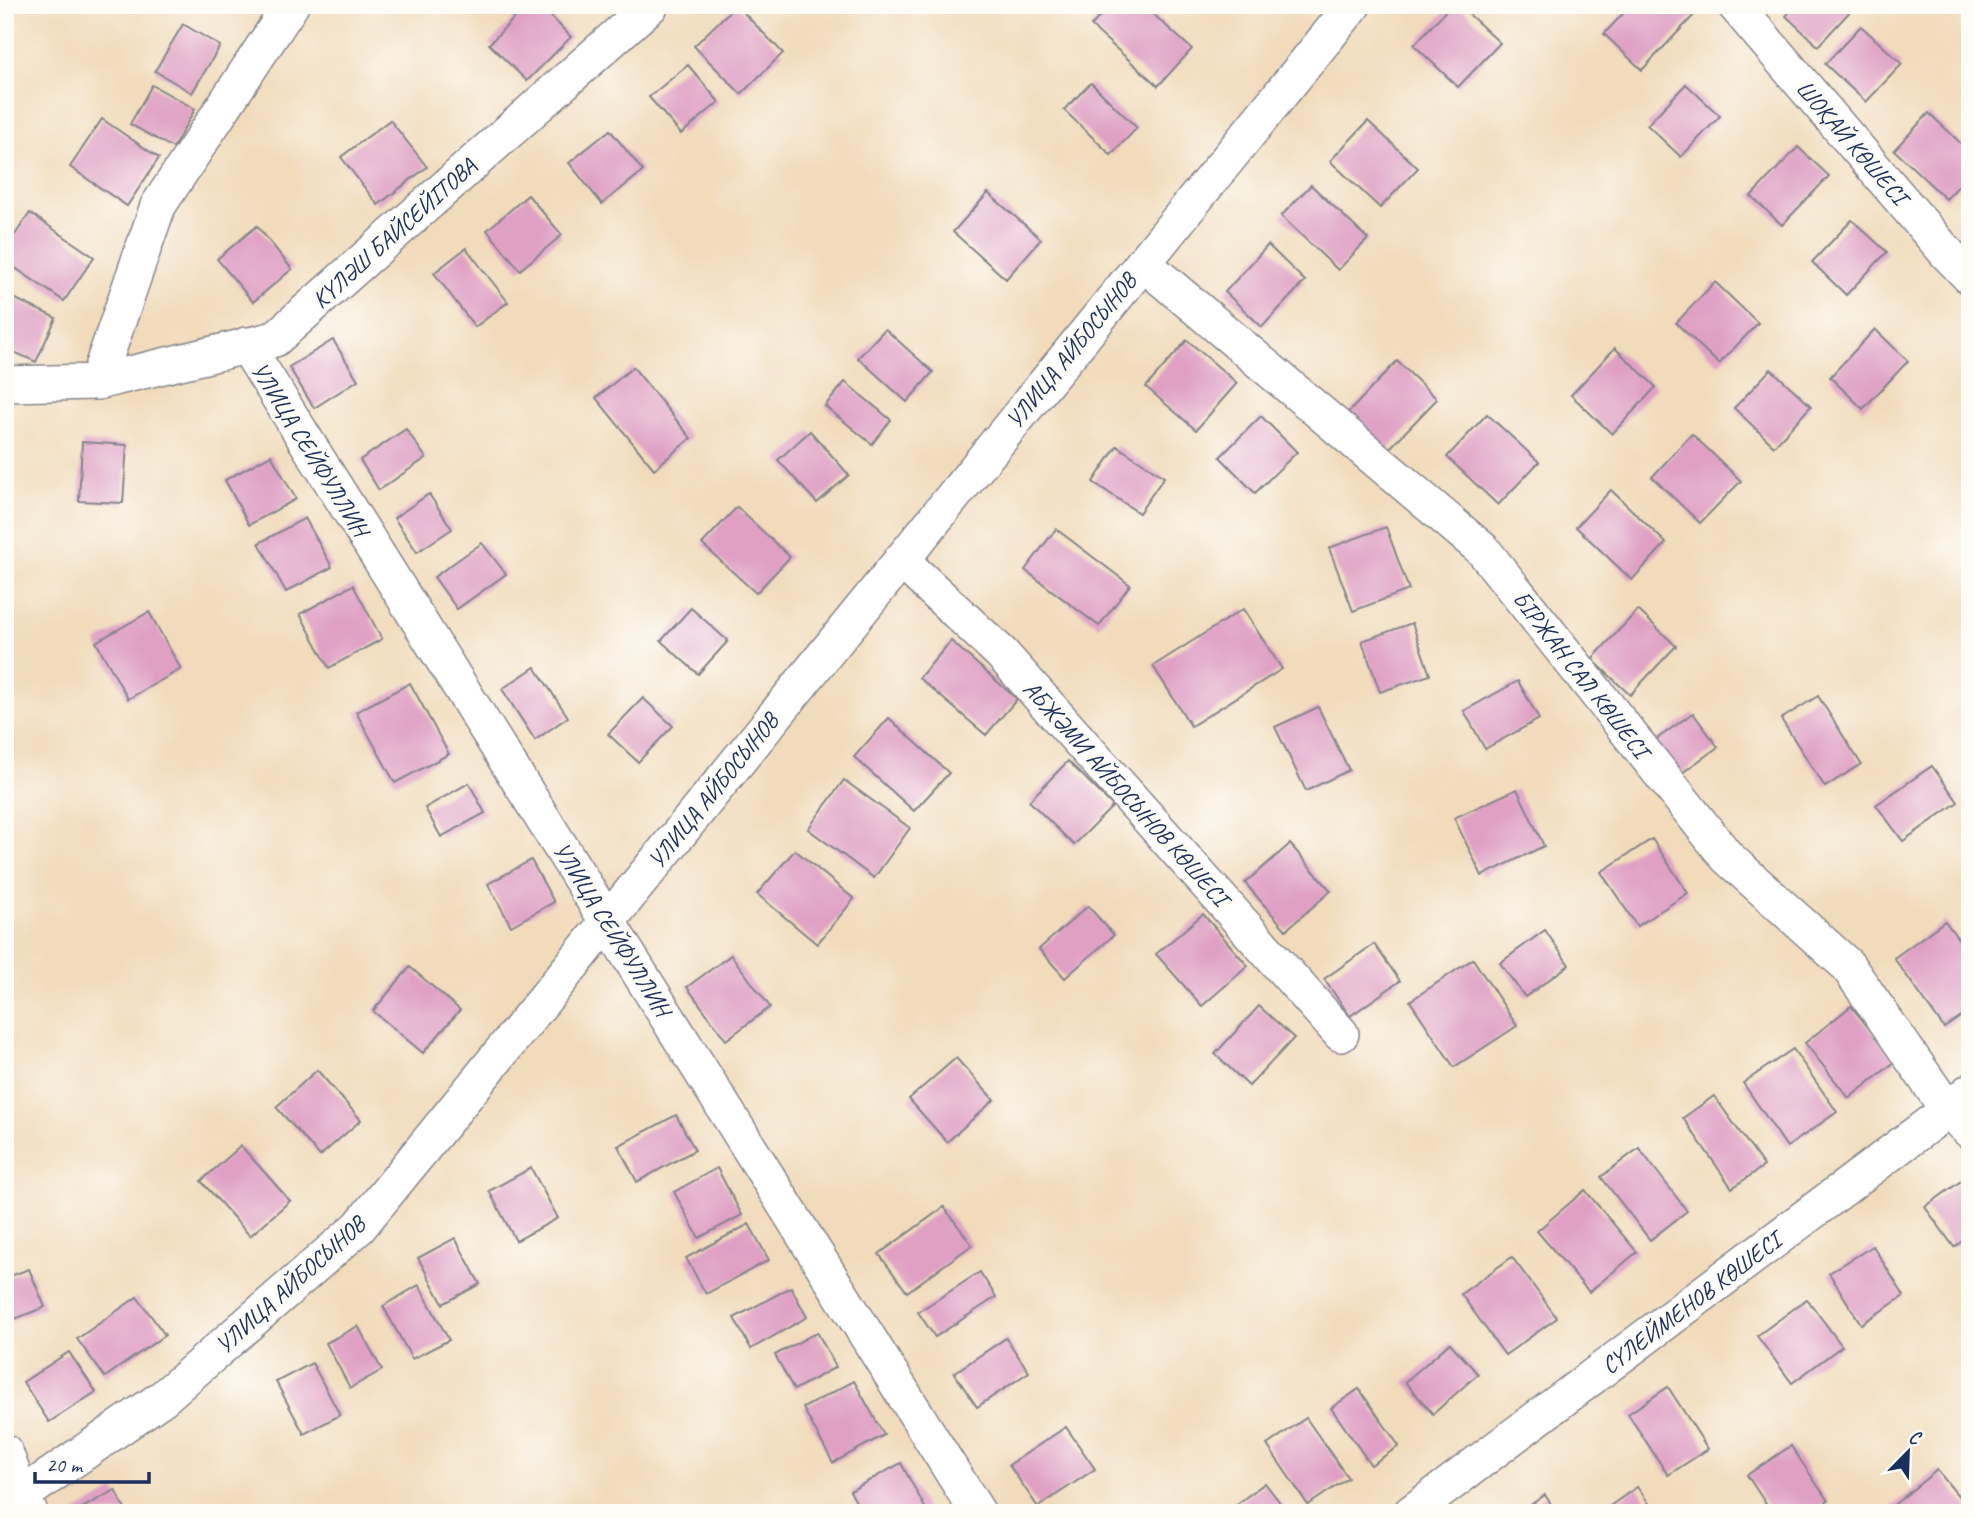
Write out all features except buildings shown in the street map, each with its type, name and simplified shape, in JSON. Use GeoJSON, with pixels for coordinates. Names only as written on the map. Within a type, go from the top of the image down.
{"type":"FeatureCollection","features":[{"type":"Feature","properties":{"kind":"street"},"geometry":{"type":"LineString","coordinates":[[97,382],[158,206],[291,5]]}},
{"type":"Feature","properties":{"kind":"street","name":"КҮЛӘШ БАЙСЕЙІТОВА"},"geometry":{"type":"LineString","coordinates":[[5,384],[97,382],[275,339],[651,5]]}},
{"type":"Feature","properties":{"kind":"street","name":"УЛИЦА АЙБОСЫНОВ"},"geometry":{"type":"LineString","coordinates":[[19,1505],[164,1397],[359,1227],[1353,5]]}},
{"type":"Feature","properties":{"kind":"street","name":"ШОҚАЙ КӨШЕСІ"},"geometry":{"type":"LineString","coordinates":[[1735,5],[1970,277]]}},
{"type":"Feature","properties":{"kind":"street","name":"БІРЖАН САЛ КӨШЕСІ"},"geometry":{"type":"LineString","coordinates":[[1143,263],[1483,550],[1727,857],[1847,965],[1963,1111]]}},
{"type":"Feature","properties":{"kind":"street","name":"УЛИЦА СЕЙФУЛЛИН"},"geometry":{"type":"LineString","coordinates":[[246,345],[978,1513]]}},
{"type":"Feature","properties":{"kind":"street","name":"АБЖӘМИ АЙБОСЫНОВ КӨШЕСІ"},"geometry":{"type":"LineString","coordinates":[[901,560],[1001,653],[1341,1034]]}},
{"type":"Feature","properties":{"kind":"street","name":"СҮЛЕЙМЕНОВ КӨШЕСІ"},"geometry":{"type":"LineString","coordinates":[[1411,1513],[1963,1111]]}},
{"type":"Feature","properties":{"kind":"street"},"geometry":{"type":"LineString","coordinates":[[5,1452],[19,1505]]}}]}
